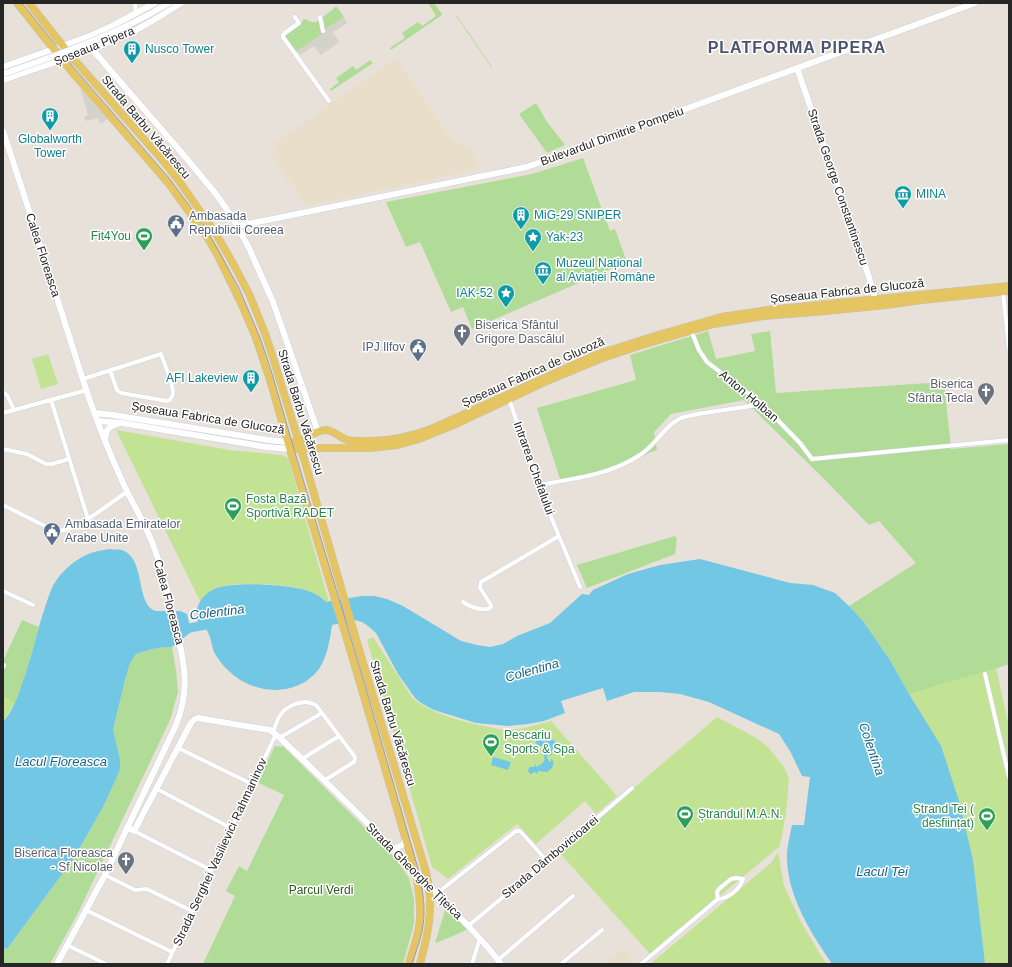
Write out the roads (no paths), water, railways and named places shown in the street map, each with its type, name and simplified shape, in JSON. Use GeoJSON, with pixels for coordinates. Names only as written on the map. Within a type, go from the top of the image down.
{"type":"FeatureCollection","features":[{"type":"Feature","properties":{"kind":"main road","name":"Strada Barbu Văcărescu"},"geometry":{"type":"LineString","coordinates":[[17,3],[62,60],[169,184],[188,210],[210,243],[241,303],[256,338],[268,373],[416,874],[420,896],[420,923],[409,964]]}},
{"type":"Feature","properties":{"kind":"main road","name":"Strada Barbu Văcărescu"},"geometry":{"type":"LineString","coordinates":[[29,3],[71,56],[165,163],[198,206],[235,267],[259,317],[300,445],[338,579],[422,856],[430,887],[429,927],[420,964]]}},
{"type":"Feature","properties":{"kind":"main road","name":"Șoseaua Fabrica de Glucoză"},"geometry":{"type":"LineString","coordinates":[[300,445],[318,432],[326,430],[332,431],[348,440],[369,442],[409,437],[431,430],[600,359],[714,324],[764,316],[815,312],[876,302],[1009,286]]}},
{"type":"Feature","properties":{"kind":"main road","name":"Șoseaua Fabrica de Glucoză"},"geometry":{"type":"LineString","coordinates":[[289,445],[323,448],[370,448],[410,442],[438,432],[579,362],[603,352],[732,315],[758,311],[922,300],[1006,291]]}},
{"type":"Feature","properties":{"kind":"main road"},"geometry":{"type":"LineString","coordinates":[[323,448],[338,444],[339,435]]}},
{"type":"Feature","properties":{"kind":"street"},"geometry":{"type":"LineString","coordinates":[[135,3],[136,14]]}},
{"type":"Feature","properties":{"kind":"street","name":"Șoseaua Pipera"},"geometry":{"type":"LineString","coordinates":[[3,67],[90,36],[136,14],[155,3]]}},
{"type":"Feature","properties":{"kind":"street"},"geometry":{"type":"LineString","coordinates":[[3,74],[100,39],[133,24],[169,3]]}},
{"type":"Feature","properties":{"kind":"street","name":"Șoseaua Pipera"},"geometry":{"type":"LineString","coordinates":[[3,80],[92,49],[135,30],[181,3]]}},
{"type":"Feature","properties":{"kind":"street","name":"Bulevardul Dimitrie Pompeiu"},"geometry":{"type":"LineString","coordinates":[[238,226],[527,167],[975,3]]}},
{"type":"Feature","properties":{"kind":"street"},"geometry":{"type":"LineString","coordinates":[[295,17],[299,23],[285,33],[283,37],[329,101]]}},
{"type":"Feature","properties":{"kind":"street"},"geometry":{"type":"LineString","coordinates":[[320,17],[323,31]]}},
{"type":"Feature","properties":{"kind":"street"},"geometry":{"type":"LineString","coordinates":[[92,49],[195,167],[238,226],[274,302],[318,432]]}},
{"type":"Feature","properties":{"kind":"street","name":"Strada George Constantinescu"},"geometry":{"type":"LineString","coordinates":[[796,68],[869,277],[876,302]]}},
{"type":"Feature","properties":{"kind":"street","name":"Calea Floreasca"},"geometry":{"type":"LineString","coordinates":[[3,131],[94,413],[125,488],[128,491],[153,545],[171,604],[184,660],[184,702],[167,745],[105,875],[57,964]]}},
{"type":"Feature","properties":{"kind":"street"},"geometry":{"type":"LineString","coordinates":[[1006,291],[1009,349]]}},
{"type":"Feature","properties":{"kind":"street","name":"Anton Holban"},"geometry":{"type":"LineString","coordinates":[[691,330],[699,350],[707,362],[762,404],[800,443],[812,459],[1009,440]]}},
{"type":"Feature","properties":{"kind":"street"},"geometry":{"type":"LineString","coordinates":[[83,379],[94,375],[161,354],[173,389],[172,397],[167,401],[121,393],[117,390],[110,370]]}},
{"type":"Feature","properties":{"kind":"street"},"geometry":{"type":"LineString","coordinates":[[3,413],[87,390]]}},
{"type":"Feature","properties":{"kind":"street"},"geometry":{"type":"LineString","coordinates":[[3,392],[7,395],[14,410]]}},
{"type":"Feature","properties":{"kind":"street","name":"Intrarea Chefalului"},"geometry":{"type":"LineString","coordinates":[[508,397],[538,485],[580,587]]}},
{"type":"Feature","properties":{"kind":"street"},"geometry":{"type":"LineString","coordinates":[[51,400],[88,519]]}},
{"type":"Feature","properties":{"kind":"street"},"geometry":{"type":"LineString","coordinates":[[538,485],[598,474],[622,466],[641,455],[679,419],[694,414],[762,404]]}},
{"type":"Feature","properties":{"kind":"street","name":"Șoseaua Fabrica de Glucoză"},"geometry":{"type":"LineString","coordinates":[[94,413],[268,440],[289,445]]}},
{"type":"Feature","properties":{"kind":"street","name":"Șoseaua Fabrica de Glucoză"},"geometry":{"type":"LineString","coordinates":[[98,421],[120,423],[266,447],[289,445]]}},
{"type":"Feature","properties":{"kind":"street"},"geometry":{"type":"LineString","coordinates":[[105,441],[108,429],[120,423]]}},
{"type":"Feature","properties":{"kind":"street"},"geometry":{"type":"LineString","coordinates":[[3,449],[27,454],[46,464],[52,464],[69,458]]}},
{"type":"Feature","properties":{"kind":"street"},"geometry":{"type":"LineString","coordinates":[[3,505],[49,528],[55,530],[65,530],[88,519],[128,491]]}},
{"type":"Feature","properties":{"kind":"street"},"geometry":{"type":"LineString","coordinates":[[463,602],[473,607],[485,609],[490,608],[491,606],[480,588],[481,582],[559,536]]}},
{"type":"Feature","properties":{"kind":"street"},"geometry":{"type":"LineString","coordinates":[[3,591],[33,605]]}},
{"type":"Feature","properties":{"kind":"street"},"geometry":{"type":"LineString","coordinates":[[985,674],[1009,777]]}},
{"type":"Feature","properties":{"kind":"street"},"geometry":{"type":"LineString","coordinates":[[276,734],[281,714],[287,708],[293,704],[303,702],[310,702],[316,705],[355,757],[355,761],[325,780]]}},
{"type":"Feature","properties":{"kind":"street"},"geometry":{"type":"LineString","coordinates":[[276,734],[322,713]]}},
{"type":"Feature","properties":{"kind":"street","name":"Strada Gheorghe Țițeica"},"geometry":{"type":"LineString","coordinates":[[178,748],[193,721],[198,718],[267,729],[276,734],[325,780],[480,938],[500,962]]}},
{"type":"Feature","properties":{"kind":"street","name":"Strada Serghei Vasilievici Rahmaninov"},"geometry":{"type":"LineString","coordinates":[[167,964],[276,734]]}},
{"type":"Feature","properties":{"kind":"street"},"geometry":{"type":"LineString","coordinates":[[302,759],[339,736]]}},
{"type":"Feature","properties":{"kind":"street"},"geometry":{"type":"LineString","coordinates":[[136,828],[178,748],[252,784]]}},
{"type":"Feature","properties":{"kind":"street","name":"Strada Dâmbovicioarei"},"geometry":{"type":"LineString","coordinates":[[468,926],[632,788]]}},
{"type":"Feature","properties":{"kind":"street"},"geometry":{"type":"LineString","coordinates":[[157,789],[231,828]]}},
{"type":"Feature","properties":{"kind":"street"},"geometry":{"type":"LineString","coordinates":[[128,826],[136,828],[211,870]]}},
{"type":"Feature","properties":{"kind":"street"},"geometry":{"type":"LineString","coordinates":[[436,894],[515,831],[520,831],[547,861]]}},
{"type":"Feature","properties":{"kind":"street"},"geometry":{"type":"LineString","coordinates":[[392,849],[405,844],[406,840]]}},
{"type":"Feature","properties":{"kind":"street"},"geometry":{"type":"LineString","coordinates":[[105,875],[135,890],[147,889],[192,911]]}},
{"type":"Feature","properties":{"kind":"street"},"geometry":{"type":"LineString","coordinates":[[642,964],[718,899],[727,897],[738,888],[744,879],[732,879],[719,889],[717,892],[718,899]]}},
{"type":"Feature","properties":{"kind":"street"},"geometry":{"type":"LineString","coordinates":[[500,962],[573,896]]}},
{"type":"Feature","properties":{"kind":"street"},"geometry":{"type":"LineString","coordinates":[[86,910],[172,952]]}},
{"type":"Feature","properties":{"kind":"street"},"geometry":{"type":"LineString","coordinates":[[561,964],[602,930]]}},
{"type":"Feature","properties":{"kind":"street"},"geometry":{"type":"LineString","coordinates":[[472,964],[480,938]]}},
{"type":"Feature","properties":{"kind":"street"},"geometry":{"type":"LineString","coordinates":[[67,945],[106,964]]}},
{"type":"Feature","properties":{"kind":"water","name":"Lacul Floreasca"},"geometry":{"type":"Polygon","coordinates":[[[110,549],[122,550],[129,555],[134,562],[138,571],[145,599],[149,606],[155,611],[180,611],[187,614],[191,632],[172,647],[152,649],[136,654],[130,663],[113,730],[120,760],[120,768],[116,779],[103,807],[74,858],[7,949],[3,948],[3,722],[15,703],[47,601],[55,582],[65,570],[77,560],[91,553],[110,549]]]}},
{"type":"Feature","properties":{"kind":"water","name":"Lacul Tei"},"geometry":{"type":"Polygon","coordinates":[[[700,559],[790,583],[813,585],[835,593],[863,621],[890,660],[941,746],[959,801],[973,860],[985,964],[832,964],[803,916],[792,889],[787,861],[792,825],[804,825],[810,777],[802,776],[790,751],[779,734],[709,702],[680,694],[660,692],[634,692],[607,701],[603,688],[561,701],[565,713],[544,721],[508,726],[476,723],[434,710],[415,698],[398,674],[376,633],[362,622],[355,620],[332,625],[324,659],[319,669],[310,678],[299,685],[287,689],[262,689],[239,679],[225,667],[214,652],[206,629],[200,630],[196,614],[196,610],[203,597],[214,589],[248,584],[277,585],[302,589],[319,596],[326,602],[362,596],[374,596],[387,599],[403,606],[461,641],[490,647],[503,644],[517,636],[550,623],[582,594],[589,595],[593,590],[628,574],[660,565],[700,559]]]}},
{"type":"Feature","properties":{"kind":"water"},"geometry":{"type":"Polygon","coordinates":[[[538,738],[542,739],[544,742],[554,740],[556,743],[556,748],[552,754],[550,756],[548,754],[547,756],[548,760],[551,762],[551,759],[553,760],[553,766],[547,772],[538,771],[537,774],[535,772],[530,774],[528,771],[530,767],[534,767],[535,764],[536,767],[544,761],[543,746],[538,746],[536,743],[538,738]]]}},
{"type":"Feature","properties":{"kind":"water"},"geometry":{"type":"Polygon","coordinates":[[[493,757],[511,762],[508,770],[491,765],[493,757]]]}},
{"type":"Feature","properties":{"kind":"waterway","name":"Colentina"},"geometry":{"type":"LineString","coordinates":[[179,630],[211,624]]}},
{"type":"Feature","properties":{"kind":"tram line"},"geometry":{"type":"LineString","coordinates":[[22,3],[76,70],[169,178],[203,224],[239,288],[261,340],[365,685],[417,865],[422,889],[424,914],[421,935],[412,964]]}},
{"type":"Feature","properties":{"kind":"place","name":"Nusco Tower"},"geometry":{"type":"Point","coordinates":[132,64]}},
{"type":"Feature","properties":{"kind":"place","name":"Globalworth Tower"},"geometry":{"type":"Point","coordinates":[50,131]}},
{"type":"Feature","properties":{"kind":"place","name":"MINA"},"geometry":{"type":"Point","coordinates":[903,209]}},
{"type":"Feature","properties":{"kind":"place","name":"MiG-29 SNIPER"},"geometry":{"type":"Point","coordinates":[521,230]}},
{"type":"Feature","properties":{"kind":"place","name":"Ambasada Republicii Coreea"},"geometry":{"type":"Point","coordinates":[176,238]}},
{"type":"Feature","properties":{"kind":"place","name":"Fit4You"},"geometry":{"type":"Point","coordinates":[144,251]}},
{"type":"Feature","properties":{"kind":"place","name":"Yak-23"},"geometry":{"type":"Point","coordinates":[533,252]}},
{"type":"Feature","properties":{"kind":"place","name":"Muzeul Național al Aviației Române"},"geometry":{"type":"Point","coordinates":[543,285]}},
{"type":"Feature","properties":{"kind":"place","name":"IAK-52"},"geometry":{"type":"Point","coordinates":[506,308]}},
{"type":"Feature","properties":{"kind":"place","name":"Biserica Sfântul Grigore Dascălul"},"geometry":{"type":"Point","coordinates":[462,347]}},
{"type":"Feature","properties":{"kind":"place","name":"IPJ Ilfov"},"geometry":{"type":"Point","coordinates":[418,362]}},
{"type":"Feature","properties":{"kind":"place","name":"AFI Lakeview"},"geometry":{"type":"Point","coordinates":[251,393]}},
{"type":"Feature","properties":{"kind":"place","name":"Biserica Sfânta Tecla"},"geometry":{"type":"Point","coordinates":[986,406]}},
{"type":"Feature","properties":{"kind":"place","name":"Fosta Bază Sportivă RADET"},"geometry":{"type":"Point","coordinates":[233,521]}},
{"type":"Feature","properties":{"kind":"place","name":"Ambasada Emiratelor Arabe Unite"},"geometry":{"type":"Point","coordinates":[52,546]}},
{"type":"Feature","properties":{"kind":"place","name":"Pescariu Sports & Spa"},"geometry":{"type":"Point","coordinates":[491,757]}},
{"type":"Feature","properties":{"kind":"place","name":"Ștrandul M.A.N."},"geometry":{"type":"Point","coordinates":[685,829]}},
{"type":"Feature","properties":{"kind":"place","name":"Ștrand Tei ( desființat)"},"geometry":{"type":"Point","coordinates":[987,831]}},
{"type":"Feature","properties":{"kind":"place","name":"Biserica Floreasca - Sf Nicolae"},"geometry":{"type":"Point","coordinates":[126,875]}},
{"type":"Feature","properties":{"kind":"district","name":"PLATFORMA PIPERA"},"geometry":{"type":"Point","coordinates":[797,47]}},
{"type":"Feature","properties":{"kind":"park label","name":"Parcul Verdi"},"geometry":{"type":"Point","coordinates":[321,890]}}]}
